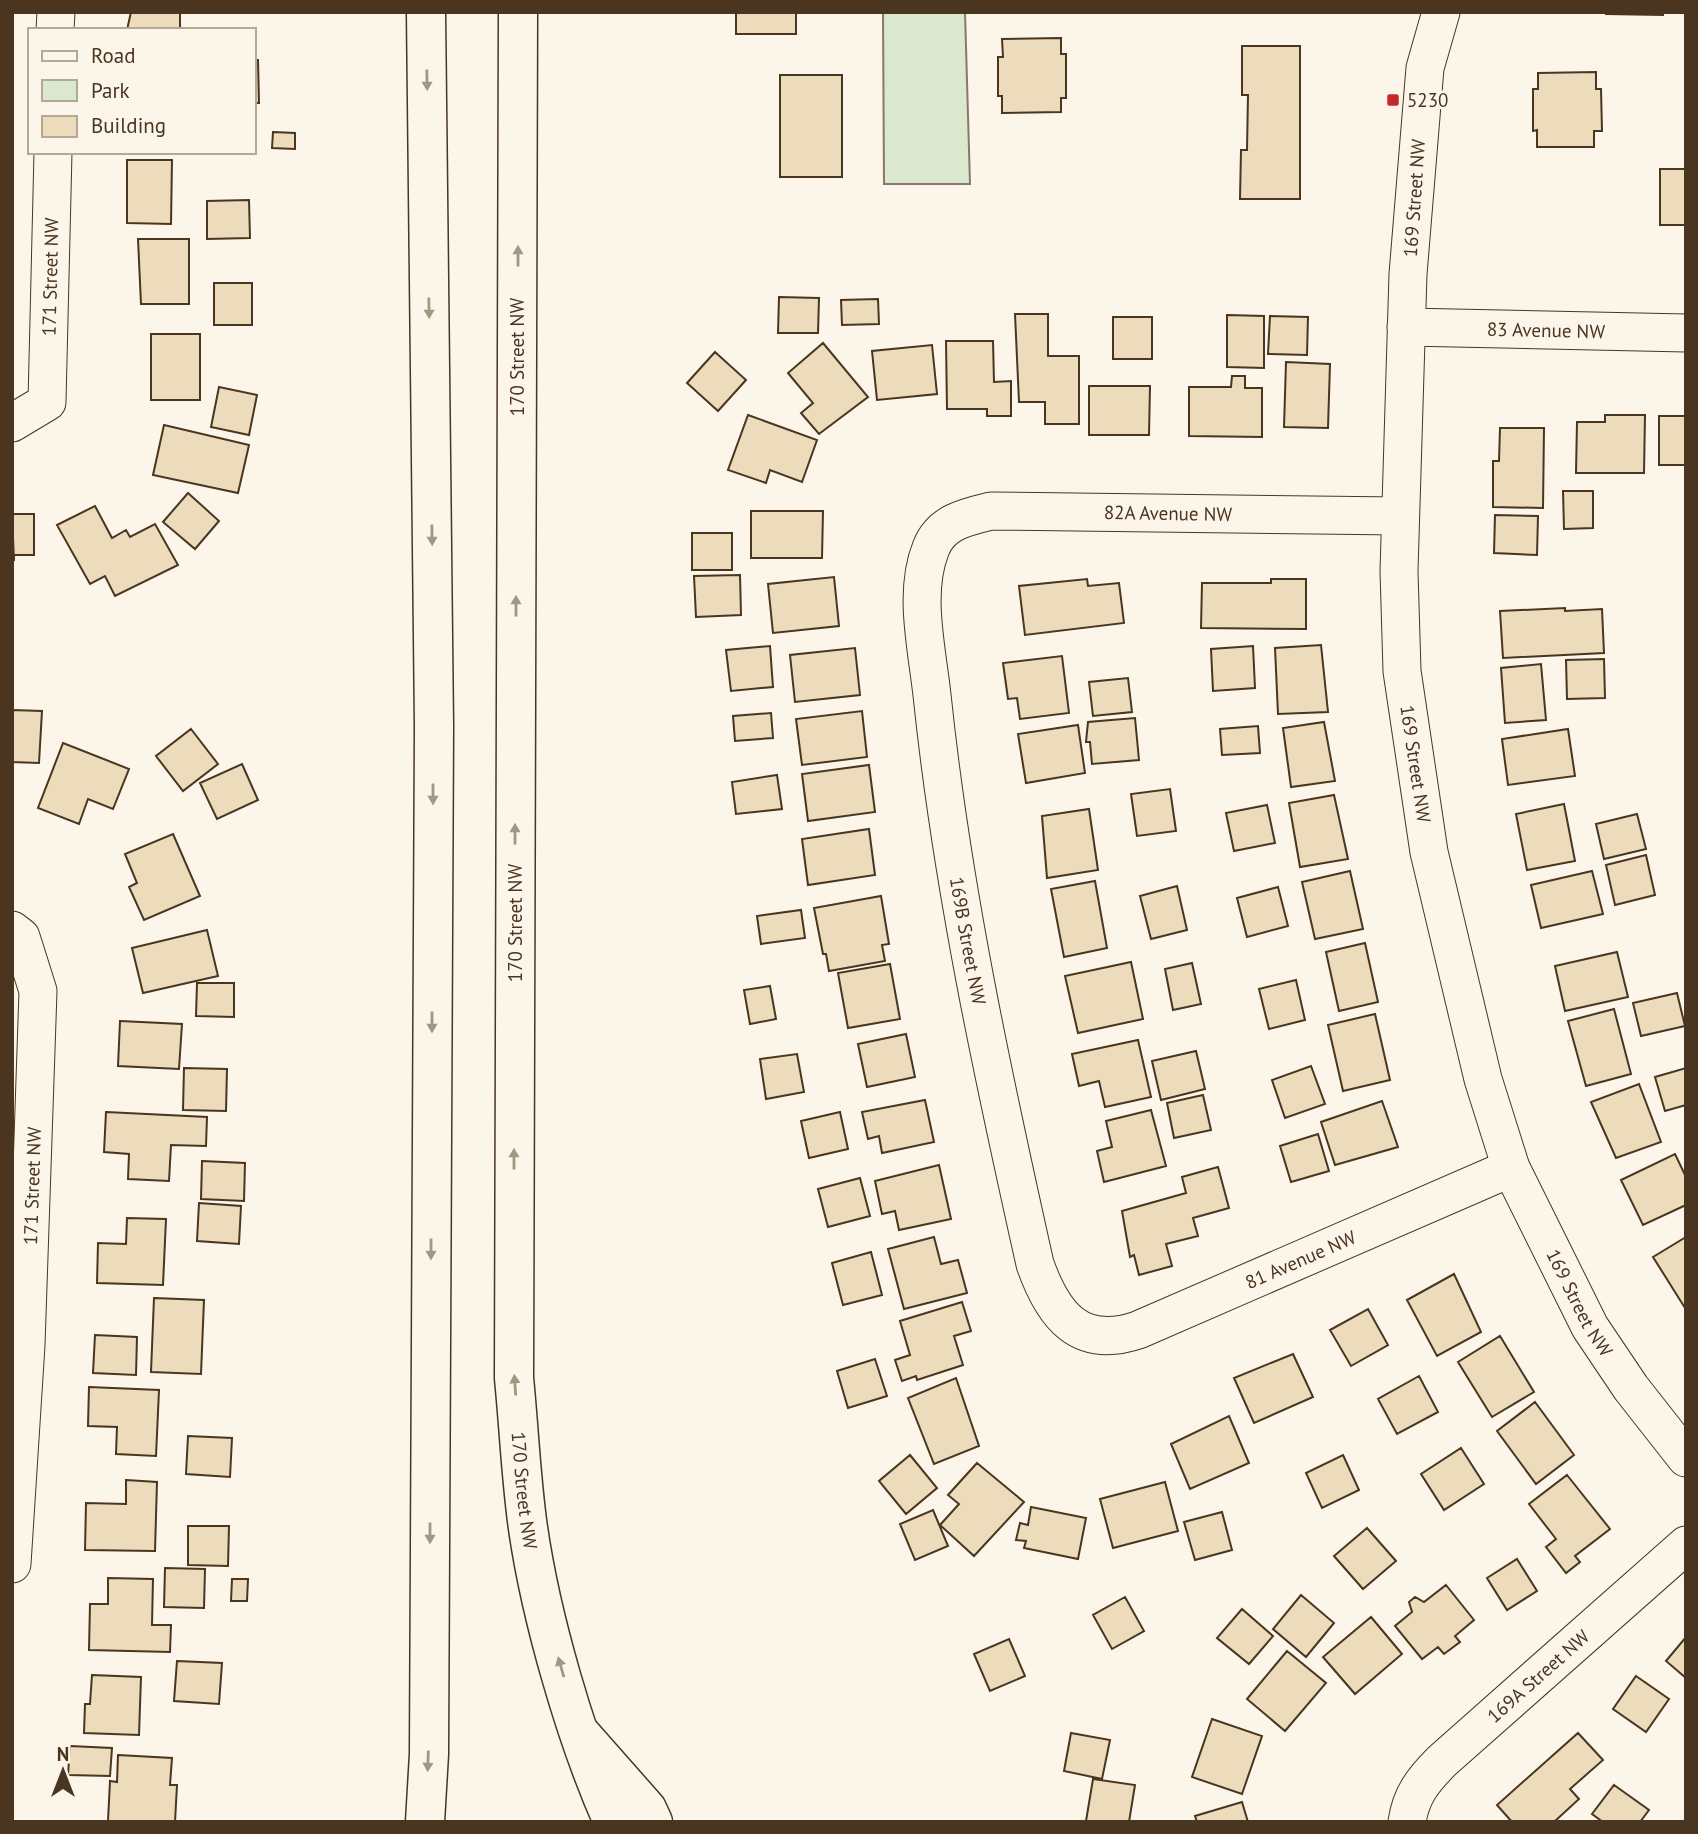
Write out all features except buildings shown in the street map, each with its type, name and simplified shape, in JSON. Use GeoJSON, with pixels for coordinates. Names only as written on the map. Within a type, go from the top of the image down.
{"type":"FeatureCollection","features":[{"type":"Feature","properties":{"kind":"main road"},"geometry":{"type":"LineString","coordinates":[[425,1822],[429,1754],[433,754],[426,12]]}},
{"type":"Feature","properties":{"kind":"main road","name":"170 Street NW"},"geometry":{"type":"LineString","coordinates":[[518,12],[514,1378],[528,1529],[550,1629],[580,1733],[612,1822]]}},
{"type":"Feature","properties":{"kind":"main road"},"geometry":{"type":"LineString","coordinates":[[580,1733],[647,1809],[653,1822]]}},
{"type":"Feature","properties":{"kind":"street","name":"169 Street NW"},"geometry":{"type":"LineString","coordinates":[[1441,12],[1424,68],[1406,327],[1400,516],[1402,671],[1426,840],[1483,1079],[1511,1168],[1590,1327],[1631,1388],[1686,1458]]}},
{"type":"Feature","properties":{"kind":"street","name":"171 Street NW"},"geometry":{"type":"LineString","coordinates":[[12,423],[47,402],[52,154]]}},
{"type":"Feature","properties":{"kind":"street","name":"83 Avenue NW"},"geometry":{"type":"LineString","coordinates":[[1406,327],[1686,332]]}},
{"type":"Feature","properties":{"kind":"street","name":"82A Avenue NW"},"geometry":{"type":"LineString","coordinates":[[940,530],[954,522],[990,511],[1400,516]]}},
{"type":"Feature","properties":{"kind":"street","name":"169B Street NW"},"geometry":{"type":"LineString","coordinates":[[940,530],[924,568],[926,646],[937,747],[975,978],[1035,1264],[1053,1307],[1067,1321],[1086,1331]]}},
{"type":"Feature","properties":{"kind":"street","name":"171 Street NW"},"geometry":{"type":"LineString","coordinates":[[12,1564],[19,1345],[38,991],[17,933]]}},
{"type":"Feature","properties":{"kind":"street","name":"81 Avenue NW"},"geometry":{"type":"LineString","coordinates":[[1086,1331],[1124,1335],[1139,1330],[1511,1168]]}},
{"type":"Feature","properties":{"kind":"street","name":"169A Street NW"},"geometry":{"type":"LineString","coordinates":[[1407,1821],[1411,1802],[1420,1785],[1442,1761],[1686,1545]]}},
{"type":"Feature","properties":{"kind":"green space"},"geometry":{"type":"Polygon","coordinates":[[[883,12],[965,12],[970,184],[884,184],[883,12]]]}},
{"type":"Feature","properties":{"kind":"place","name":"5230"},"geometry":{"type":"Point","coordinates":[1393,100]}}]}
